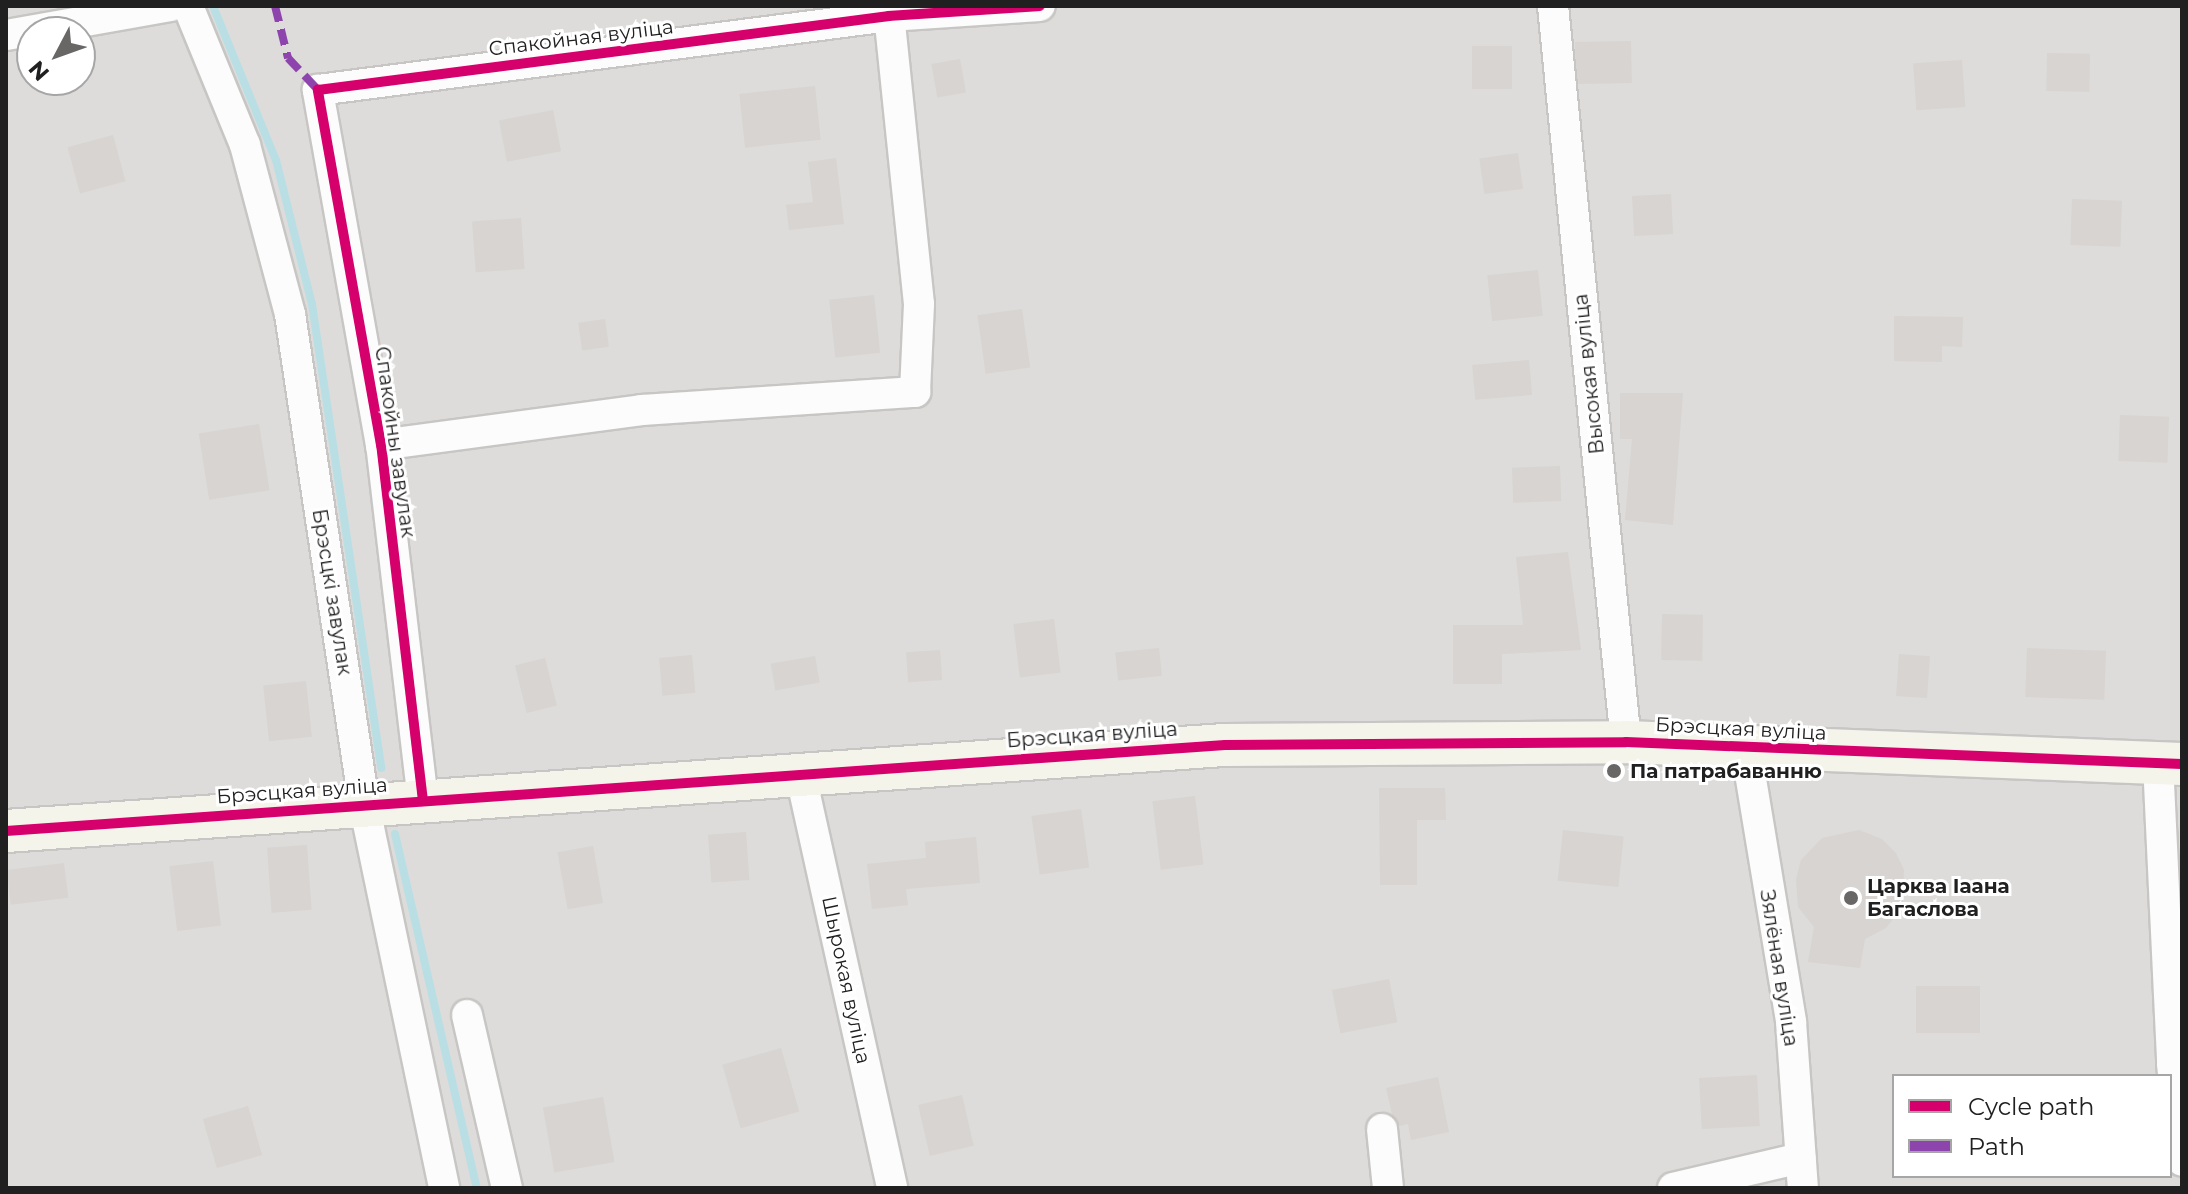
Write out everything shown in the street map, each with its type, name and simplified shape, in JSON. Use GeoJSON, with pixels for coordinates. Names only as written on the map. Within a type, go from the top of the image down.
{"type":"FeatureCollection","features":[{"type":"Feature","properties":{"kind":"street"},"geometry":{"type":"LineString","coordinates":[[6,35],[171,6]]}},
{"type":"Feature","properties":{"kind":"street","name":"Брэсцкі завулак"},"geometry":{"type":"LineString","coordinates":[[188,6],[245,145],[290,314],[364,804],[444,1188]]}},
{"type":"Feature","properties":{"kind":"street","name":"Спакойная вуліца"},"geometry":{"type":"LineString","coordinates":[[318,90],[889,16],[1040,6]]}},
{"type":"Feature","properties":{"kind":"street","name":"Высокая вуліца"},"geometry":{"type":"LineString","coordinates":[[1553,6],[1626,742]]}},
{"type":"Feature","properties":{"kind":"street","name":"Спакойны завулак"},"geometry":{"type":"LineString","coordinates":[[381,445],[642,410],[915,392],[919,304],[889,16]]}},
{"type":"Feature","properties":{"kind":"street","name":"Спакойны завулак"},"geometry":{"type":"LineString","coordinates":[[318,90],[381,445],[423,801]]}},
{"type":"Feature","properties":{"kind":"street","name":"Брэсцкая вуліца"},"geometry":{"type":"LineString","coordinates":[[6,831],[800,772],[1225,745],[1626,742],[2170,763]]}},
{"type":"Feature","properties":{"kind":"street","name":"Зялёная вуліца"},"geometry":{"type":"LineString","coordinates":[[1746,749],[1791,1022],[1802,1173]]}},
{"type":"Feature","properties":{"kind":"street"},"geometry":{"type":"LineString","coordinates":[[2170,763],[2172,1064],[2182,1160]]}},
{"type":"Feature","properties":{"kind":"street","name":"Шырокая вуліца"},"geometry":{"type":"LineString","coordinates":[[800,772],[892,1188]]}},
{"type":"Feature","properties":{"kind":"street"},"geometry":{"type":"LineString","coordinates":[[467,1015],[507,1188]]}},
{"type":"Feature","properties":{"kind":"street"},"geometry":{"type":"LineString","coordinates":[[1382,1129],[1388,1188]]}},
{"type":"Feature","properties":{"kind":"street"},"geometry":{"type":"LineString","coordinates":[[1673,1188],[1802,1173]]}},
{"type":"Feature","properties":{"kind":"shaded area"},"geometry":{"type":"Polygon","coordinates":[[[6,6],[2182,6],[2182,1188],[6,1188],[6,6]]]}},
{"type":"Feature","properties":{"kind":"building"},"geometry":{"type":"Polygon","coordinates":[[[1631,41],[1632,83],[1576,84],[1575,42],[1631,41]]]}},
{"type":"Feature","properties":{"kind":"building"},"geometry":{"type":"Polygon","coordinates":[[[1472,46],[1512,46],[1512,89],[1472,89],[1472,46]]]}},
{"type":"Feature","properties":{"kind":"building"},"geometry":{"type":"Polygon","coordinates":[[[2047,53],[2090,54],[2089,92],[2046,91],[2047,53]]]}},
{"type":"Feature","properties":{"kind":"building"},"geometry":{"type":"Polygon","coordinates":[[[960,59],[966,92],[937,98],[931,64],[960,59]]]}},
{"type":"Feature","properties":{"kind":"building"},"geometry":{"type":"Polygon","coordinates":[[[1962,60],[1965,107],[1916,110],[1913,63],[1962,60]]]}},
{"type":"Feature","properties":{"kind":"building"},"geometry":{"type":"Polygon","coordinates":[[[815,86],[821,140],[745,148],[739,94],[815,86]]]}},
{"type":"Feature","properties":{"kind":"building"},"geometry":{"type":"Polygon","coordinates":[[[553,110],[561,151],[507,162],[499,120],[553,110]]]}},
{"type":"Feature","properties":{"kind":"building"},"geometry":{"type":"Polygon","coordinates":[[[113,135],[125,181],[80,194],[68,147],[113,135]]]}},
{"type":"Feature","properties":{"kind":"building"},"geometry":{"type":"Polygon","coordinates":[[[1518,153],[1523,189],[1484,194],[1479,158],[1518,153]]]}},
{"type":"Feature","properties":{"kind":"building"},"geometry":{"type":"Polygon","coordinates":[[[836,158],[844,224],[789,230],[786,205],[813,202],[808,162],[836,158]]]}},
{"type":"Feature","properties":{"kind":"building"},"geometry":{"type":"Polygon","coordinates":[[[1671,194],[1673,234],[1634,236],[1632,196],[1671,194]]]}},
{"type":"Feature","properties":{"kind":"building"},"geometry":{"type":"Polygon","coordinates":[[[2072,199],[2122,201],[2120,247],[2070,245],[2072,199]]]}},
{"type":"Feature","properties":{"kind":"building"},"geometry":{"type":"Polygon","coordinates":[[[521,218],[525,269],[476,272],[472,221],[521,218]]]}},
{"type":"Feature","properties":{"kind":"building"},"geometry":{"type":"Polygon","coordinates":[[[1538,270],[1543,316],[1492,321],[1487,275],[1538,270]]]}},
{"type":"Feature","properties":{"kind":"building"},"geometry":{"type":"Polygon","coordinates":[[[874,295],[880,353],[835,357],[829,300],[874,295]]]}},
{"type":"Feature","properties":{"kind":"building"},"geometry":{"type":"Polygon","coordinates":[[[1022,309],[1030,367],[986,374],[977,315],[1022,309]]]}},
{"type":"Feature","properties":{"kind":"building"},"geometry":{"type":"Polygon","coordinates":[[[1894,316],[1963,317],[1962,347],[1942,346],[1942,362],[1894,361],[1894,316]]]}},
{"type":"Feature","properties":{"kind":"building"},"geometry":{"type":"Polygon","coordinates":[[[605,319],[609,347],[582,350],[578,323],[605,319]]]}},
{"type":"Feature","properties":{"kind":"building"},"geometry":{"type":"Polygon","coordinates":[[[1529,360],[1532,395],[1475,400],[1472,365],[1529,360]]]}},
{"type":"Feature","properties":{"kind":"building"},"geometry":{"type":"Polygon","coordinates":[[[1620,393],[1683,393],[1673,525],[1625,520],[1632,439],[1620,439],[1620,393]]]}},
{"type":"Feature","properties":{"kind":"building"},"geometry":{"type":"Polygon","coordinates":[[[2120,415],[2169,417],[2167,463],[2118,461],[2120,415]]]}},
{"type":"Feature","properties":{"kind":"building"},"geometry":{"type":"Polygon","coordinates":[[[259,424],[269,490],[209,500],[199,434],[259,424]]]}},
{"type":"Feature","properties":{"kind":"building"},"geometry":{"type":"Polygon","coordinates":[[[1560,466],[1561,501],[1513,503],[1512,468],[1560,466]]]}},
{"type":"Feature","properties":{"kind":"building"},"geometry":{"type":"Polygon","coordinates":[[[1568,552],[1581,650],[1502,654],[1502,684],[1453,684],[1453,625],[1523,625],[1516,557],[1568,552]]]}},
{"type":"Feature","properties":{"kind":"building"},"geometry":{"type":"Polygon","coordinates":[[[1662,614],[1703,615],[1702,661],[1661,660],[1662,614]]]}},
{"type":"Feature","properties":{"kind":"building"},"geometry":{"type":"Polygon","coordinates":[[[1054,619],[1061,673],[1020,678],[1013,624],[1054,619]]]}},
{"type":"Feature","properties":{"kind":"building"},"geometry":{"type":"Polygon","coordinates":[[[1159,648],[1162,676],[1118,680],[1115,653],[1159,648]]]}},
{"type":"Feature","properties":{"kind":"building"},"geometry":{"type":"Polygon","coordinates":[[[2027,648],[2106,651],[2104,700],[2025,697],[2027,648]]]}},
{"type":"Feature","properties":{"kind":"building"},"geometry":{"type":"Polygon","coordinates":[[[940,650],[942,680],[908,682],[906,652],[940,650]]]}},
{"type":"Feature","properties":{"kind":"building"},"geometry":{"type":"Polygon","coordinates":[[[1899,654],[1930,656],[1927,698],[1896,696],[1899,654]]]}},
{"type":"Feature","properties":{"kind":"building"},"geometry":{"type":"Polygon","coordinates":[[[692,655],[695,693],[662,696],[659,658],[692,655]]]}},
{"type":"Feature","properties":{"kind":"building"},"geometry":{"type":"Polygon","coordinates":[[[815,656],[820,683],[775,690],[771,664],[815,656]]]}},
{"type":"Feature","properties":{"kind":"building"},"geometry":{"type":"Polygon","coordinates":[[[545,658],[557,706],[527,713],[515,665],[545,658]]]}},
{"type":"Feature","properties":{"kind":"building"},"geometry":{"type":"Polygon","coordinates":[[[306,681],[312,737],[269,741],[263,685],[306,681]]]}},
{"type":"Feature","properties":{"kind":"building"},"geometry":{"type":"Polygon","coordinates":[[[1379,788],[1445,788],[1446,820],[1417,820],[1417,885],[1380,885],[1379,788]]]}},
{"type":"Feature","properties":{"kind":"building"},"geometry":{"type":"Polygon","coordinates":[[[1195,796],[1203,864],[1161,870],[1152,801],[1195,796]]]}},
{"type":"Feature","properties":{"kind":"building"},"geometry":{"type":"Polygon","coordinates":[[[1081,809],[1089,867],[1040,874],[1031,816],[1081,809]]]}},
{"type":"Feature","properties":{"kind":"building"},"geometry":{"type":"Polygon","coordinates":[[[1563,830],[1624,836],[1618,887],[1558,881],[1563,830]]]}},
{"type":"Feature","properties":{"kind":"building","name":"Царква Іаана Багаслова"},"geometry":{"type":"Polygon","coordinates":[[[1859,830],[1882,839],[1896,853],[1904,870],[1902,908],[1886,928],[1865,939],[1860,968],[1808,962],[1814,927],[1798,907],[1796,879],[1801,860],[1822,838],[1859,830]]]}},
{"type":"Feature","properties":{"kind":"building"},"geometry":{"type":"Polygon","coordinates":[[[746,832],[749,880],[711,883],[708,835],[746,832]]]}},
{"type":"Feature","properties":{"kind":"building"},"geometry":{"type":"Polygon","coordinates":[[[976,837],[980,883],[906,889],[908,905],[872,909],[867,864],[926,858],[925,842],[976,837]]]}},
{"type":"Feature","properties":{"kind":"building"},"geometry":{"type":"Polygon","coordinates":[[[307,845],[312,910],[272,913],[267,848],[307,845]]]}},
{"type":"Feature","properties":{"kind":"building"},"geometry":{"type":"Polygon","coordinates":[[[593,846],[603,903],[568,909],[558,852],[593,846]]]}},
{"type":"Feature","properties":{"kind":"building"},"geometry":{"type":"Polygon","coordinates":[[[213,861],[221,926],[177,931],[169,866],[213,861]]]}},
{"type":"Feature","properties":{"kind":"building"},"geometry":{"type":"Polygon","coordinates":[[[64,863],[68,898],[11,905],[6,870],[64,863]]]}},
{"type":"Feature","properties":{"kind":"building"},"geometry":{"type":"Polygon","coordinates":[[[1389,979],[1397,1022],[1340,1033],[1332,990],[1389,979]]]}},
{"type":"Feature","properties":{"kind":"building"},"geometry":{"type":"Polygon","coordinates":[[[1916,986],[1980,986],[1980,1033],[1916,1033],[1916,986]]]}},
{"type":"Feature","properties":{"kind":"building"},"geometry":{"type":"Polygon","coordinates":[[[781,1048],[799,1111],[741,1128],[722,1065],[781,1048]]]}},
{"type":"Feature","properties":{"kind":"building"},"geometry":{"type":"Polygon","coordinates":[[[1757,1075],[1760,1126],[1702,1129],[1699,1078],[1757,1075]]]}},
{"type":"Feature","properties":{"kind":"building"},"geometry":{"type":"Polygon","coordinates":[[[1438,1077],[1449,1132],[1411,1140],[1408,1124],[1399,1126],[1392,1114],[1386,1088],[1438,1077]]]}},
{"type":"Feature","properties":{"kind":"building"},"geometry":{"type":"Polygon","coordinates":[[[962,1095],[974,1146],[930,1156],[918,1105],[962,1095]]]}},
{"type":"Feature","properties":{"kind":"building"},"geometry":{"type":"Polygon","coordinates":[[[603,1097],[614,1162],[554,1173],[543,1108],[603,1097]]]}},
{"type":"Feature","properties":{"kind":"building"},"geometry":{"type":"Polygon","coordinates":[[[248,1106],[262,1155],[217,1168],[203,1119],[248,1106]]]}},
{"type":"Feature","properties":{"kind":"waterway"},"geometry":{"type":"LineString","coordinates":[[213,6],[276,160],[312,304],[381,768]]}},
{"type":"Feature","properties":{"kind":"waterway"},"geometry":{"type":"LineString","coordinates":[[395,834],[477,1188]]}},
{"type":"Feature","properties":{"kind":"marked path"},"geometry":{"type":"LineString","coordinates":[[275,6],[288,58],[318,90]]}},
{"type":"Feature","properties":{"kind":"cycle path"},"geometry":{"type":"LineString","coordinates":[[423,801],[381,445],[318,90],[889,16],[1040,6]]}},
{"type":"Feature","properties":{"kind":"cycle path"},"geometry":{"type":"LineString","coordinates":[[6,831],[1225,745],[1626,742],[2182,764]]}},
{"type":"Feature","properties":{"kind":"place","name":"Па патрабаванню"},"geometry":{"type":"Point","coordinates":[1614,771]}},
{"type":"Feature","properties":{"kind":"place","name":"Царква Іаана Багаслова"},"geometry":{"type":"Point","coordinates":[1851,898]}}]}
